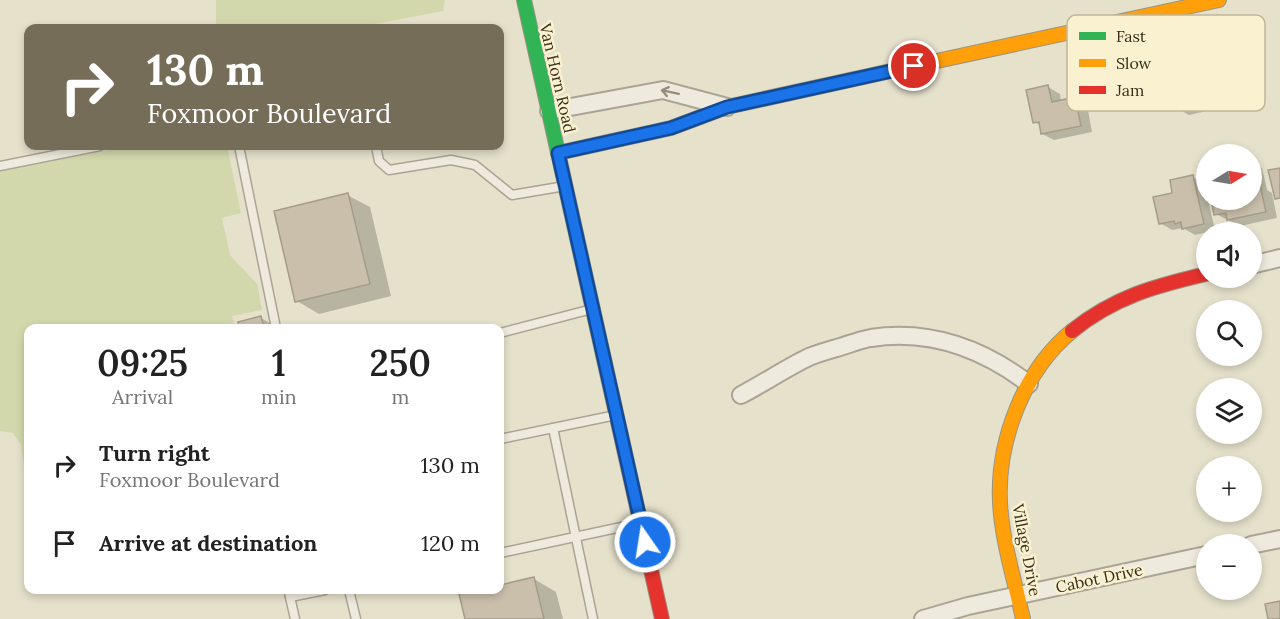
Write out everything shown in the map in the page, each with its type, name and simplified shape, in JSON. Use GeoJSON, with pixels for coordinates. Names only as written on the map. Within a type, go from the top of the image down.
{"type":"FeatureCollection","features":[{"type":"Feature","properties":{"kind":"street","name":"Van Horn Road"},"geometry":{"type":"LineString","coordinates":[[524,0],[662,619]]}},
{"type":"Feature","properties":{"kind":"street"},"geometry":{"type":"LineString","coordinates":[[1150,15],[1219,0]]}},
{"type":"Feature","properties":{"kind":"street"},"geometry":{"type":"LineString","coordinates":[[558,153],[671,128],[727,107],[1067,33]]}},
{"type":"Feature","properties":{"kind":"street"},"geometry":{"type":"LineString","coordinates":[[549,111],[663,90],[727,107]]}},
{"type":"Feature","properties":{"kind":"street"},"geometry":{"type":"LineString","coordinates":[[1262,262],[1280,258]]}},
{"type":"Feature","properties":{"kind":"street","name":"Village Drive"},"geometry":{"type":"LineString","coordinates":[[1023,619],[1002,522],[1000,478],[1010,428],[1029,384],[1064,338],[1098,311],[1116,300],[1150,287],[1196,276]]}},
{"type":"Feature","properties":{"kind":"street"},"geometry":{"type":"LineString","coordinates":[[741,395],[811,356],[870,338],[902,336],[930,337],[957,344],[983,354],[1008,368],[1029,384]]}},
{"type":"Feature","properties":{"kind":"street"},"geometry":{"type":"LineString","coordinates":[[1262,543],[1280,539]]}},
{"type":"Feature","properties":{"kind":"street","name":"Cabot Drive"},"geometry":{"type":"LineString","coordinates":[[923,619],[968,606],[1196,557]]}},
{"type":"Feature","properties":{"kind":"lane"},"geometry":{"type":"LineString","coordinates":[[0,166],[80,150]]}},
{"type":"Feature","properties":{"kind":"lane"},"geometry":{"type":"LineString","coordinates":[[240,150],[275,324]]}},
{"type":"Feature","properties":{"kind":"lane"},"geometry":{"type":"LineString","coordinates":[[377,150],[379,160],[389,170],[451,160],[476,165],[512,195],[565,186]]}},
{"type":"Feature","properties":{"kind":"lane"},"geometry":{"type":"LineString","coordinates":[[504,332],[593,309]]}},
{"type":"Feature","properties":{"kind":"lane"},"geometry":{"type":"LineString","coordinates":[[504,438],[616,414]]}},
{"type":"Feature","properties":{"kind":"lane"},"geometry":{"type":"LineString","coordinates":[[553,428],[593,619]]}},
{"type":"Feature","properties":{"kind":"lane"},"geometry":{"type":"LineString","coordinates":[[504,552],[640,523]]}},
{"type":"Feature","properties":{"kind":"lane"},"geometry":{"type":"LineString","coordinates":[[289,594],[295,619]]}},
{"type":"Feature","properties":{"kind":"lane"},"geometry":{"type":"LineString","coordinates":[[350,594],[356,619]]}},
{"type":"Feature","properties":{"kind":"green space"},"geometry":{"type":"Polygon","coordinates":[[[216,0],[445,0],[443,11],[374,24],[216,24],[216,0]]]}},
{"type":"Feature","properties":{"kind":"green space"},"geometry":{"type":"Polygon","coordinates":[[[108,150],[228,150],[241,213],[222,218],[230,255],[257,284],[262,310],[232,316],[234,324],[24,324],[24,467],[21,445],[13,433],[0,431],[0,172],[108,150]]]}},
{"type":"Feature","properties":{"kind":"building"},"geometry":{"type":"Polygon","coordinates":[[[1048,85],[1052,102],[1067,99],[1067,111],[1078,111],[1081,126],[1041,134],[1039,122],[1033,123],[1026,90],[1048,85]]]}},
{"type":"Feature","properties":{"kind":"building"},"geometry":{"type":"Polygon","coordinates":[[[1280,168],[1280,198],[1275,199],[1268,170],[1280,168]]]}},
{"type":"Feature","properties":{"kind":"building"},"geometry":{"type":"Polygon","coordinates":[[[1193,175],[1196,188],[1196,210],[1201,210],[1204,222],[1196,222],[1196,226],[1182,229],[1181,222],[1159,224],[1153,197],[1172,193],[1170,180],[1193,175]]]}},
{"type":"Feature","properties":{"kind":"building"},"geometry":{"type":"Polygon","coordinates":[[[348,193],[370,284],[295,302],[274,211],[348,193]]]}},
{"type":"Feature","properties":{"kind":"building"},"geometry":{"type":"Polygon","coordinates":[[[1262,194],[1266,212],[1227,220],[1226,213],[1214,215],[1213,210],[1262,210],[1262,194]]]}},
{"type":"Feature","properties":{"kind":"building"},"geometry":{"type":"Polygon","coordinates":[[[261,316],[263,324],[238,324],[238,322],[261,316]]]}},
{"type":"Feature","properties":{"kind":"building"},"geometry":{"type":"Polygon","coordinates":[[[534,577],[544,619],[465,619],[459,594],[504,594],[504,584],[534,577]]]}},
{"type":"Feature","properties":{"kind":"building"},"geometry":{"type":"Polygon","coordinates":[[[1280,601],[1280,619],[1268,619],[1265,604],[1280,601]]]}},
{"type":"Feature","properties":{"kind":"traffic: fast"},"geometry":{"type":"LineString","coordinates":[[524,0],[612,395]]}},
{"type":"Feature","properties":{"kind":"traffic: fast"},"geometry":{"type":"LineString","coordinates":[[558,153],[671,128],[727,107],[909,67]]}},
{"type":"Feature","properties":{"kind":"traffic: slow"},"geometry":{"type":"LineString","coordinates":[[1150,15],[1219,0]]}},
{"type":"Feature","properties":{"kind":"traffic: slow"},"geometry":{"type":"LineString","coordinates":[[909,67],[1067,33]]}},
{"type":"Feature","properties":{"kind":"traffic: slow"},"geometry":{"type":"LineString","coordinates":[[1023,619],[1001,517],[1000,479],[1003,455],[1009,431],[1027,386],[1055,347],[1072,331]]}},
{"type":"Feature","properties":{"kind":"traffic: jam"},"geometry":{"type":"LineString","coordinates":[[1072,331],[1103,309],[1119,301],[1169,283],[1196,276]]}},
{"type":"Feature","properties":{"kind":"traffic: jam"},"geometry":{"type":"LineString","coordinates":[[612,395],[662,619]]}},
{"type":"Feature","properties":{"kind":"route"},"geometry":{"type":"LineString","coordinates":[[645,542],[558,153],[671,128],[727,107],[914,66]]}}]}
